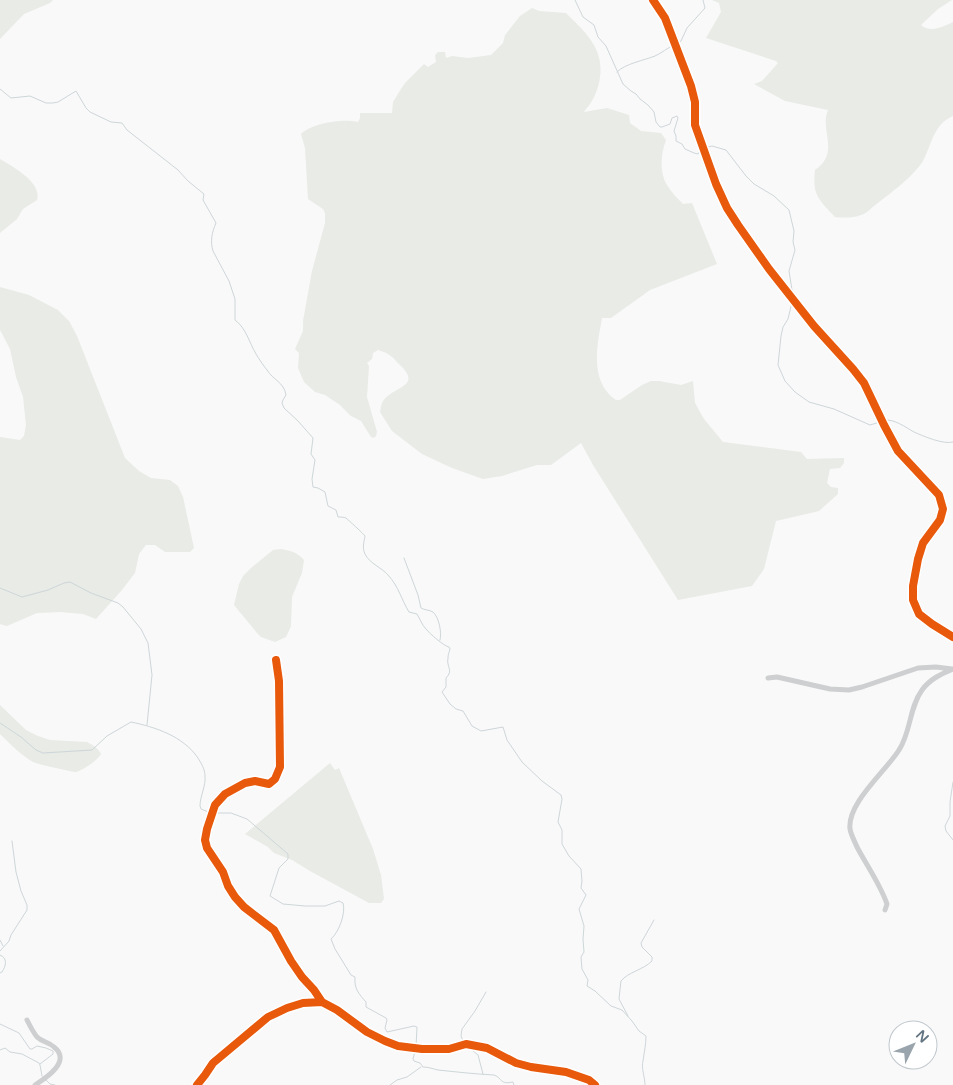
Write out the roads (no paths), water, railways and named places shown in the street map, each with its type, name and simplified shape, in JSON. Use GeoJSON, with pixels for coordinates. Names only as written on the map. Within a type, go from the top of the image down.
{"type":"FeatureCollection","features":[{"type":"Feature","properties":{"kind":"street"},"geometry":{"type":"LineString","coordinates":[[653,0],[665,18],[691,86],[695,102],[695,125],[716,184],[727,208],[769,269],[814,326],[854,369],[864,383],[898,451],[939,495],[943,509],[940,520],[923,543],[918,559],[912,600],[919,614],[953,637]]}},
{"type":"Feature","properties":{"kind":"street"},"geometry":{"type":"LineString","coordinates":[[276,660],[279,681],[280,767],[275,778],[269,784],[254,781],[244,783],[224,794],[215,805],[205,840],[207,848],[223,872],[228,886],[235,897],[244,907],[274,930],[296,969],[322,1002],[338,1010],[367,1032],[398,1046],[422,1049],[449,1049],[466,1044],[487,1048],[516,1063],[566,1072],[589,1080],[595,1085]]}},
{"type":"Feature","properties":{"kind":"street"},"geometry":{"type":"LineString","coordinates":[[768,678],[777,677],[830,689],[849,690],[918,668],[936,667],[953,669],[932,679],[923,689],[917,698],[904,743],[854,808],[850,821],[850,829],[865,862],[888,904],[885,910]]}},
{"type":"Feature","properties":{"kind":"street"},"geometry":{"type":"LineString","coordinates":[[197,1085],[212,1064],[268,1016],[287,1008],[322,1002]]}},
{"type":"Feature","properties":{"kind":"street"},"geometry":{"type":"LineString","coordinates":[[27,1020],[38,1039],[55,1047],[60,1057],[60,1062],[56,1068],[35,1085]]}},
{"type":"Feature","properties":{"kind":"waterway"},"geometry":{"type":"LineString","coordinates":[[575,0],[583,17],[594,25],[598,37],[606,46],[623,84],[648,105],[654,112],[656,122],[660,127],[670,124],[672,118],[677,116],[674,131],[676,141],[682,144],[685,149],[694,153],[698,154],[701,150]]}},
{"type":"Feature","properties":{"kind":"waterway"},"geometry":{"type":"LineString","coordinates":[[677,44],[681,41],[687,28],[705,8],[703,0]]}},
{"type":"Feature","properties":{"kind":"waterway"},"geometry":{"type":"LineString","coordinates":[[617,72],[629,64],[655,56],[674,45]]}},
{"type":"Feature","properties":{"kind":"waterway"},"geometry":{"type":"LineString","coordinates":[[0,89],[11,98],[30,96],[46,103],[58,102],[76,91],[90,112],[111,122],[122,123],[127,130],[178,170],[204,194],[203,200],[216,223],[212,237],[213,251],[229,281],[235,299],[235,320],[245,331],[256,354],[269,373],[283,387],[286,395],[282,403],[284,408],[313,438],[311,454],[315,460],[312,479],[313,487],[325,492],[328,506],[336,510],[338,517],[346,518],[365,536],[364,550],[367,557],[392,580],[409,612],[417,614],[423,626],[449,647],[448,661],[450,671],[446,678],[446,687],[442,692],[450,704],[456,709],[463,711],[472,726],[481,731],[503,727],[507,740],[522,762],[542,781],[561,795],[558,822],[562,830],[562,844],[569,856],[581,869],[581,888],[586,895],[579,909],[584,926],[584,952],[581,957],[582,969],[588,980],[587,986],[611,1006],[622,1010],[639,1031],[646,1036],[643,1064],[645,1085]]}},
{"type":"Feature","properties":{"kind":"waterway"},"geometry":{"type":"LineString","coordinates":[[704,148],[712,146],[726,150],[754,184],[774,196],[789,210],[794,231],[793,242],[795,250],[789,271],[793,296]]}},
{"type":"Feature","properties":{"kind":"waterway"},"geometry":{"type":"LineString","coordinates":[[792,302],[788,319],[783,327],[778,365],[785,381],[795,392],[809,402],[834,409],[870,425],[880,422]]}},
{"type":"Feature","properties":{"kind":"waterway"},"geometry":{"type":"LineString","coordinates":[[884,420],[896,422],[934,440],[953,442]]}},
{"type":"Feature","properties":{"kind":"waterway"},"geometry":{"type":"LineString","coordinates":[[404,558],[421,608],[433,612],[437,618],[440,640]]}},
{"type":"Feature","properties":{"kind":"waterway"},"geometry":{"type":"LineString","coordinates":[[0,588],[22,597],[70,582],[123,607],[141,629],[148,643],[152,675],[147,725]]}},
{"type":"Feature","properties":{"kind":"waterway"},"geometry":{"type":"LineString","coordinates":[[0,723],[36,750],[43,753],[92,750],[107,736],[131,722],[168,734],[177,738],[192,750],[202,764],[205,780],[200,806],[201,809],[211,813]]}},
{"type":"Feature","properties":{"kind":"waterway"},"geometry":{"type":"LineString","coordinates":[[953,782],[950,816],[945,826],[946,831],[953,840]]}},
{"type":"Feature","properties":{"kind":"waterway"},"geometry":{"type":"LineString","coordinates":[[215,813],[231,813],[247,819],[288,854],[288,859],[279,868],[270,896],[283,904],[325,906],[339,901],[343,903],[344,912],[341,922],[337,932],[331,939],[335,949],[351,975],[355,977],[356,988],[366,1002],[366,1007],[386,1018],[385,1028],[387,1032],[417,1027],[416,1047]]}},
{"type":"Feature","properties":{"kind":"waterway"},"geometry":{"type":"LineString","coordinates":[[0,951],[9,941],[27,910],[16,872],[12,841]]}},
{"type":"Feature","properties":{"kind":"waterway"},"geometry":{"type":"LineString","coordinates":[[628,1016],[619,999],[621,981],[652,961],[652,957],[642,947],[641,943],[654,920]]}},
{"type":"Feature","properties":{"kind":"waterway"},"geometry":{"type":"LineString","coordinates":[[0,940],[3,946]]}},
{"type":"Feature","properties":{"kind":"waterway"},"geometry":{"type":"LineString","coordinates":[[0,955],[3,956],[6,962],[0,973]]}},
{"type":"Feature","properties":{"kind":"waterway"},"geometry":{"type":"LineString","coordinates":[[464,1043],[461,1036],[462,1029],[486,992]]}},
{"type":"Feature","properties":{"kind":"waterway"},"geometry":{"type":"LineString","coordinates":[[0,1024],[19,1033],[30,1049],[37,1046],[53,1051],[53,1054],[40,1064]]}},
{"type":"Feature","properties":{"kind":"waterway"},"geometry":{"type":"LineString","coordinates":[[467,1046],[478,1055],[483,1074]]}},
{"type":"Feature","properties":{"kind":"waterway"},"geometry":{"type":"LineString","coordinates":[[0,1050],[5,1048],[10,1052],[22,1054],[39,1063],[42,1076]]}},
{"type":"Feature","properties":{"kind":"waterway"},"geometry":{"type":"LineString","coordinates":[[415,1051],[413,1059],[423,1067],[494,1075],[503,1082],[513,1082],[514,1085]]}},
{"type":"Feature","properties":{"kind":"waterway"},"geometry":{"type":"LineString","coordinates":[[390,1085],[397,1080],[407,1077],[421,1067]]}},
{"type":"Feature","properties":{"kind":"waterway"},"geometry":{"type":"LineString","coordinates":[[45,1079],[50,1084],[55,1085]]}}]}
